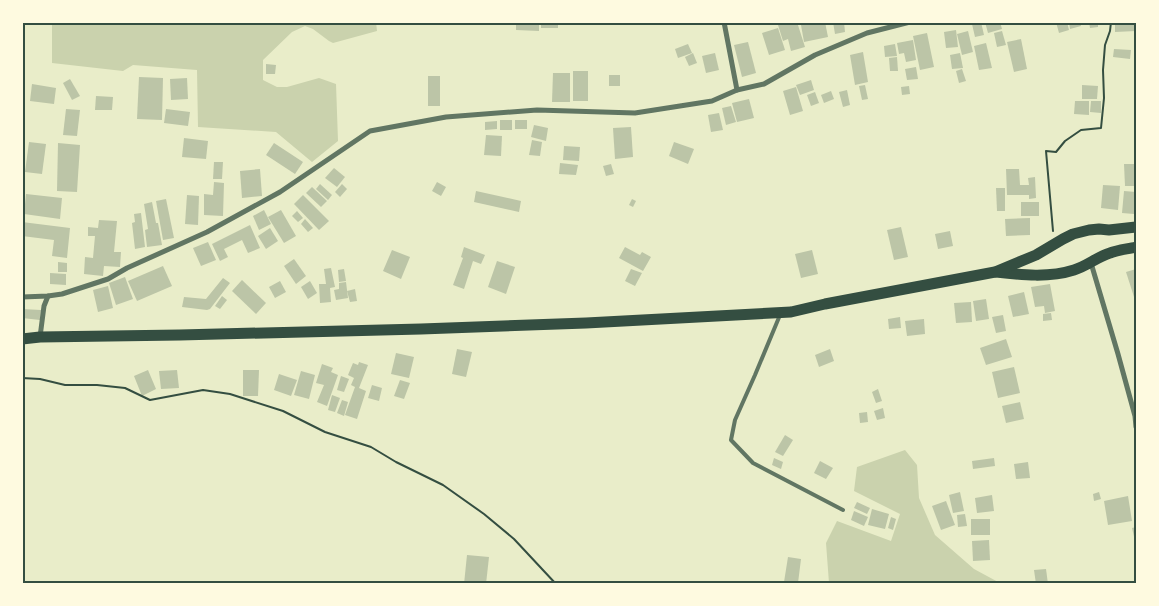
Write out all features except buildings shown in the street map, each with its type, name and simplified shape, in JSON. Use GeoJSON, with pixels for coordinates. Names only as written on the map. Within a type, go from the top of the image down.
{"type":"FeatureCollection","features":[{"type":"Feature","properties":{"kind":"highway"},"geometry":{"type":"LineString","coordinates":[[22,339],[40,337],[421,329],[586,323],[792,312],[995,272],[1036,255],[1073,234],[1089,230],[1136,227]]}},
{"type":"Feature","properties":{"kind":"highway"},"geometry":{"type":"LineString","coordinates":[[995,272],[1029,275],[1066,272],[1109,253],[1136,247]]}},
{"type":"Feature","properties":{"kind":"street"},"geometry":{"type":"LineString","coordinates":[[724,22],[737,90]]}},
{"type":"Feature","properties":{"kind":"street"},"geometry":{"type":"LineString","coordinates":[[22,297],[62,294],[108,278],[207,232],[280,192],[370,131],[446,117],[537,110],[635,113],[712,101],[737,90],[764,84],[815,55],[867,33],[910,22]]}},
{"type":"Feature","properties":{"kind":"street"},"geometry":{"type":"LineString","coordinates":[[1090,263],[1135,416],[1136,427]]}},
{"type":"Feature","properties":{"kind":"street"},"geometry":{"type":"LineString","coordinates":[[40,337],[44,306],[48,296]]}},
{"type":"Feature","properties":{"kind":"lane"},"geometry":{"type":"LineString","coordinates":[[781,312],[735,420],[731,440],[754,462],[843,510]]}},
{"type":"Feature","properties":{"kind":"path"},"geometry":{"type":"LineString","coordinates":[[1055,244],[1046,151],[1056,152],[1065,141],[1081,130],[1101,128],[1104,98],[1103,70],[1105,45],[1111,22]]}},
{"type":"Feature","properties":{"kind":"path"},"geometry":{"type":"LineString","coordinates":[[22,378],[40,379],[65,385],[97,385],[126,388],[150,400],[203,390],[230,394],[283,411],[325,432],[371,447],[396,462],[443,485],[484,514],[514,539],[556,584]]}},
{"type":"Feature","properties":{"kind":"green space"},"geometry":{"type":"Polygon","coordinates":[[[376,22],[377,31],[333,43],[313,29],[305,26],[292,32],[263,60],[263,80],[277,87],[287,87],[319,78],[336,84],[338,141],[312,162],[276,132],[198,127],[197,70],[133,65],[123,71],[52,63],[52,23],[376,22]]]}},
{"type":"Feature","properties":{"kind":"green space"},"geometry":{"type":"Polygon","coordinates":[[[905,450],[917,465],[919,498],[935,535],[974,569],[1000,583],[829,583],[826,543],[837,521],[891,541],[900,514],[854,491],[857,467],[905,450]]]}}]}
